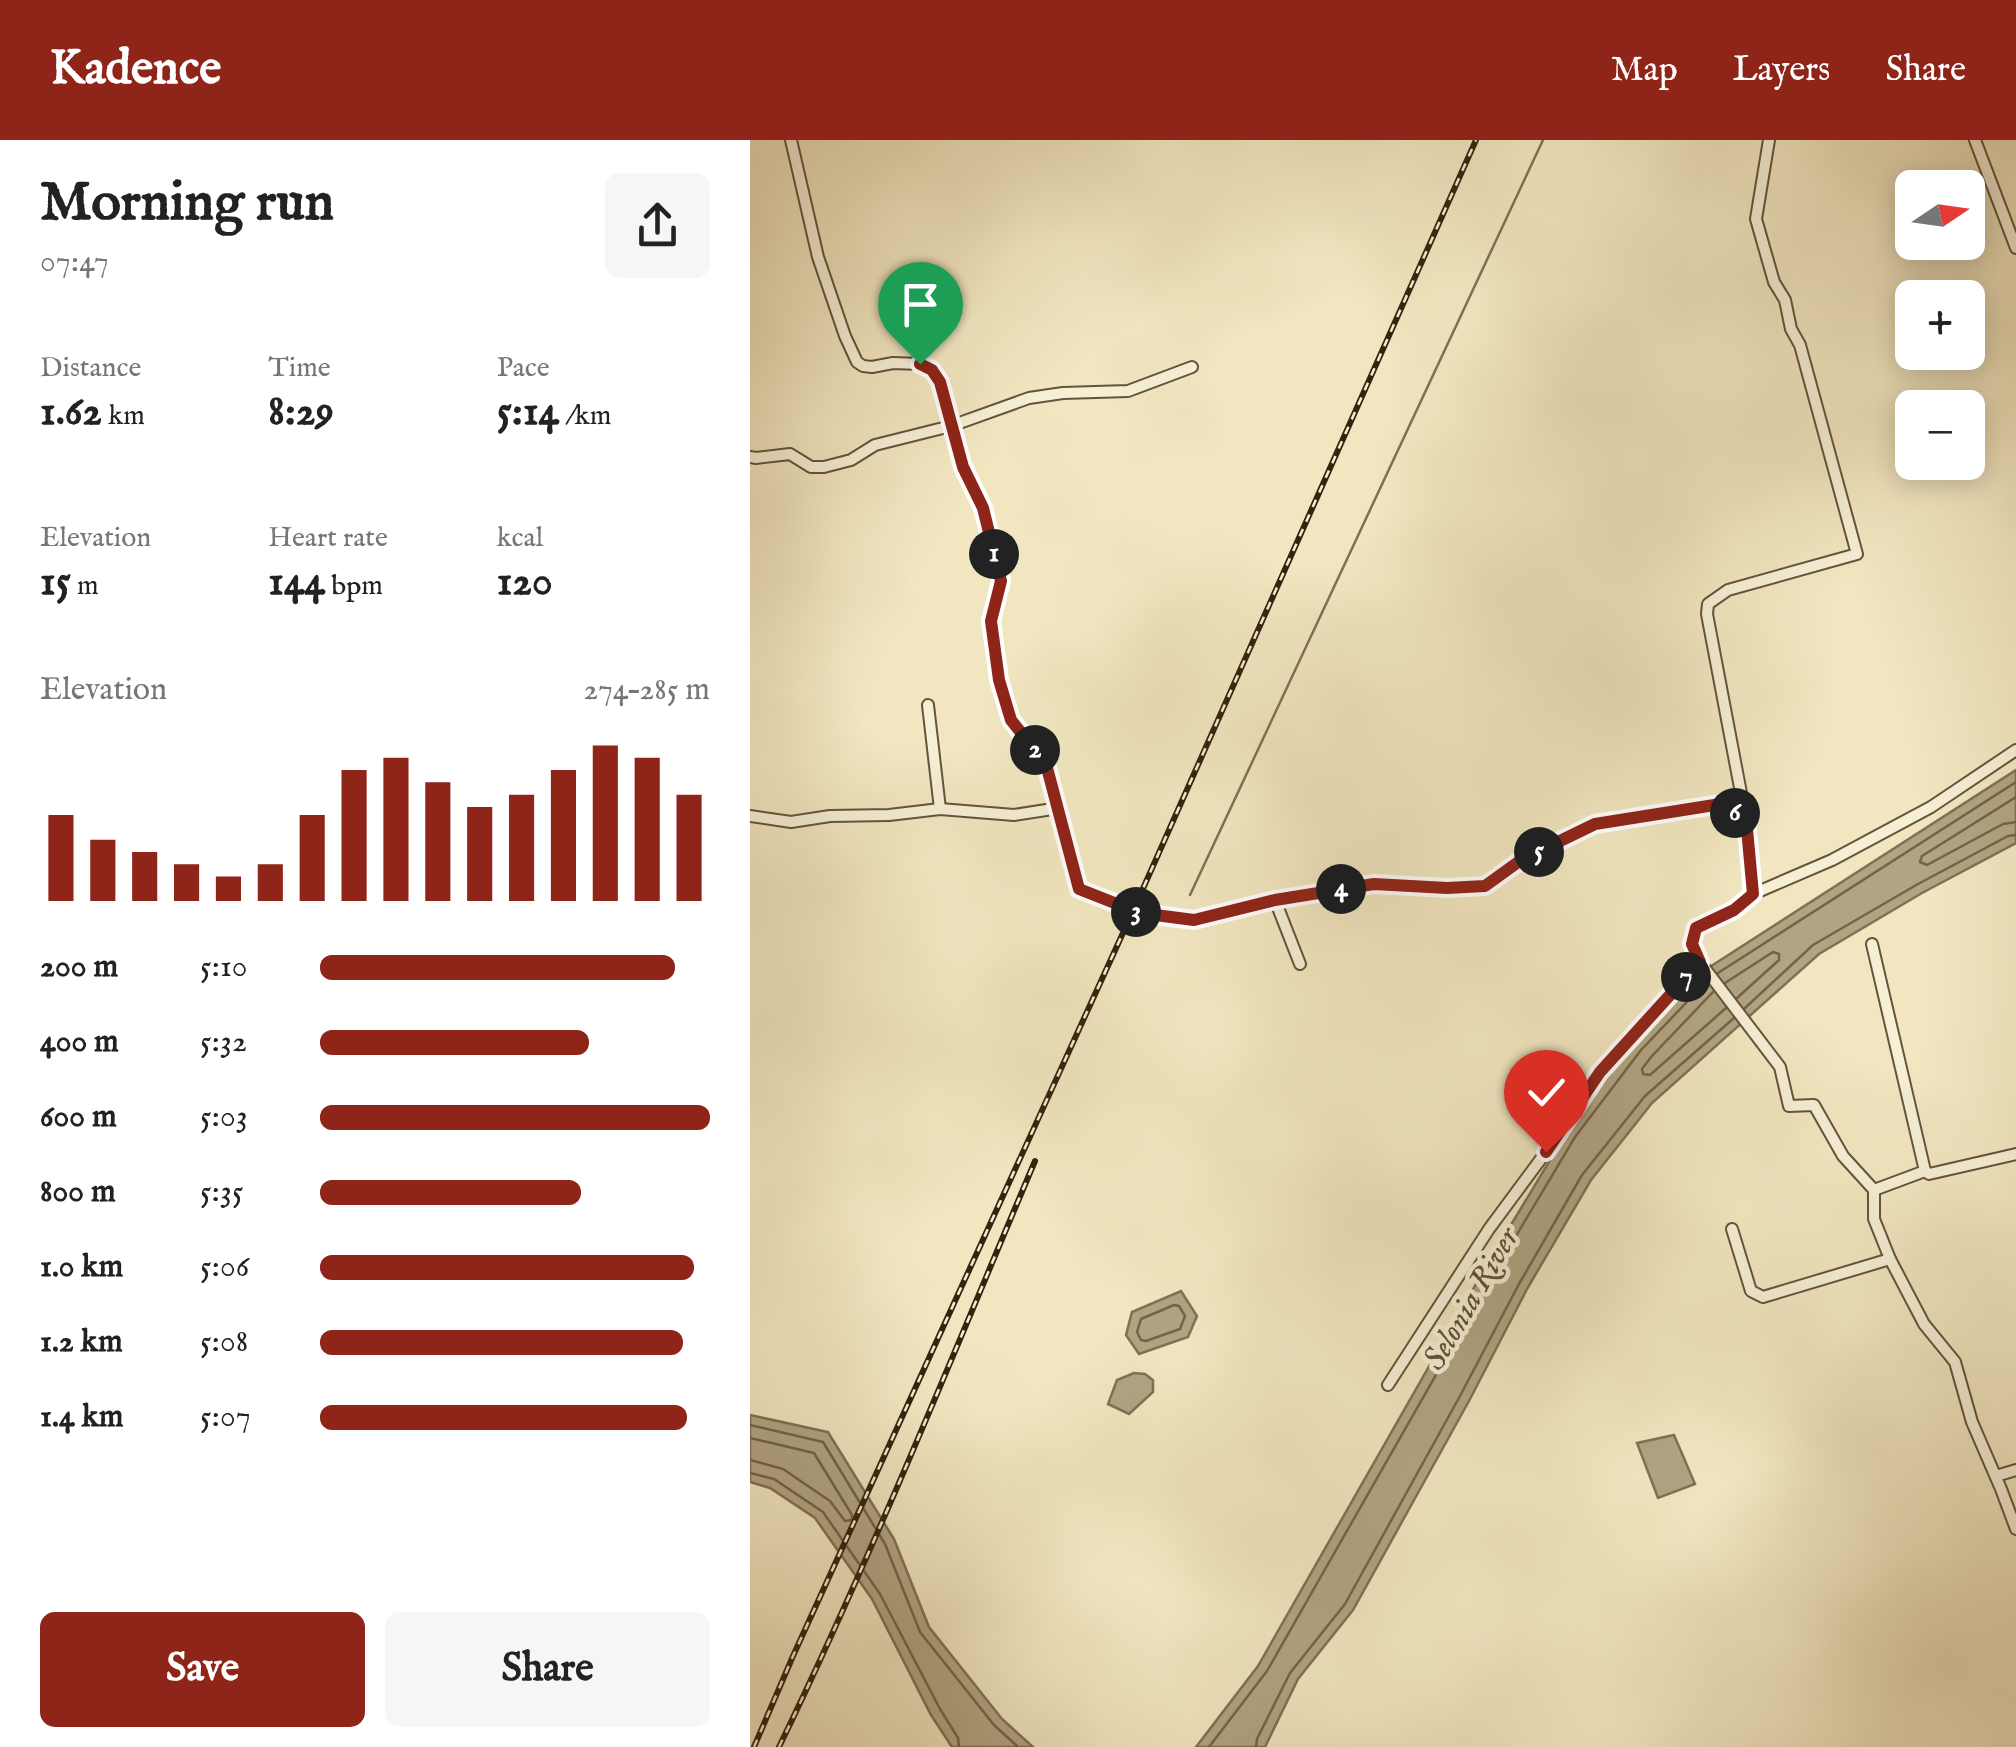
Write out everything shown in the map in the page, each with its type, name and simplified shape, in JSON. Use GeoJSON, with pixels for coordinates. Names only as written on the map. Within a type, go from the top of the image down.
{"type":"FeatureCollection","features":[{"type":"Feature","properties":{"kind":"street"},"geometry":{"type":"LineString","coordinates":[[791,140],[818,257],[844,336],[857,362],[872,367],[893,362],[920,364],[932,370],[940,382],[963,467],[983,508],[1001,581],[991,621],[999,680],[1011,720],[1046,764],[1079,889],[1140,913],[1194,920],[1275,900],[1374,884],[1485,886],[1521,860],[1595,824],[1727,803],[1747,829],[1753,894]]}},
{"type":"Feature","properties":{"kind":"street"},"geometry":{"type":"LineString","coordinates":[[1735,814],[1742,793],[1708,604],[1728,590],[1858,554],[1800,346],[1791,329],[1785,300],[1774,282],[1756,219],[1769,140]]}},
{"type":"Feature","properties":{"kind":"street"},"geometry":{"type":"LineString","coordinates":[[1975,140],[2016,248]]}},
{"type":"Feature","properties":{"kind":"street"},"geometry":{"type":"LineString","coordinates":[[750,457],[790,454],[811,467],[824,467],[851,460],[875,445],[952,426],[1029,398],[1063,392],[1128,390],[1192,368]]}},
{"type":"Feature","properties":{"kind":"street"},"geometry":{"type":"LineString","coordinates":[[928,705],[940,809]]}},
{"type":"Feature","properties":{"kind":"street"},"geometry":{"type":"LineString","coordinates":[[2016,750],[1914,816],[1832,860],[1753,894],[1734,910],[1696,928],[1692,944],[1700,962],[1780,1066],[1789,1106],[1814,1104],[1843,1156],[1874,1190],[1874,1219],[1890,1259],[1924,1324],[1954,1362],[1972,1422],[2016,1529]]}},
{"type":"Feature","properties":{"kind":"street"},"geometry":{"type":"LineString","coordinates":[[750,816],[791,822],[940,809],[1014,815],[1059,808]]}},
{"type":"Feature","properties":{"kind":"street"},"geometry":{"type":"LineString","coordinates":[[1275,900],[1300,964]]}},
{"type":"Feature","properties":{"kind":"street"},"geometry":{"type":"LineString","coordinates":[[1872,944],[1925,1171],[1928,1174],[1954,1170],[2016,1154]]}},
{"type":"Feature","properties":{"kind":"street"},"geometry":{"type":"LineString","coordinates":[[1388,1384],[1489,1229],[1600,1072],[1700,962]]}},
{"type":"Feature","properties":{"kind":"street"},"geometry":{"type":"LineString","coordinates":[[1874,1190],[1925,1171]]}},
{"type":"Feature","properties":{"kind":"street"},"geometry":{"type":"LineString","coordinates":[[1732,1229],[1751,1291],[1763,1297],[1890,1259]]}},
{"type":"Feature","properties":{"kind":"street"},"geometry":{"type":"LineString","coordinates":[[1996,1476],[2016,1470]]}},
{"type":"Feature","properties":{"kind":"water","name":"Selonia River"},"geometry":{"type":"Polygon","coordinates":[[[2016,770],[2016,843],[1819,954],[1652,1103],[1591,1180],[1527,1289],[1353,1610],[1298,1679],[1265,1747],[1196,1747],[1258,1666],[1488,1263],[1567,1132],[1633,1043],[1702,972],[2016,770]]]}},
{"type":"Feature","properties":{"kind":"water"},"geometry":{"type":"Polygon","coordinates":[[[1181,1291],[1197,1316],[1188,1337],[1139,1354],[1126,1335],[1132,1312],[1181,1291]]]}},
{"type":"Feature","properties":{"kind":"water"},"geometry":{"type":"Polygon","coordinates":[[[1134,1373],[1153,1380],[1153,1392],[1129,1414],[1108,1404],[1117,1380],[1134,1373]]]}},
{"type":"Feature","properties":{"kind":"water"},"geometry":{"type":"Polygon","coordinates":[[[750,1415],[828,1432],[894,1539],[929,1627],[1002,1719],[1033,1747],[952,1747],[931,1715],[872,1599],[815,1518],[770,1488],[750,1482],[750,1415]]]}},
{"type":"Feature","properties":{"kind":"water"},"geometry":{"type":"Polygon","coordinates":[[[1674,1435],[1695,1484],[1658,1498],[1637,1443],[1674,1435]]]}},
{"type":"Feature","properties":{"kind":"waterway"},"geometry":{"type":"LineString","coordinates":[[1190,895],[1543,140]]}},
{"type":"Feature","properties":{"kind":"railway"},"geometry":{"type":"LineString","coordinates":[[754,1747],[1133,911],[1476,140]]}},
{"type":"Feature","properties":{"kind":"railway"},"geometry":{"type":"LineString","coordinates":[[779,1747],[879,1529],[1035,1161]]}},
{"type":"Feature","properties":{"kind":"route"},"geometry":{"type":"LineString","coordinates":[[920,364],[932,370],[940,382],[963,467],[983,508],[1001,581],[991,621],[999,680],[1011,720],[1046,764],[1079,889],[1140,913],[1194,920],[1275,900],[1374,884],[1485,886],[1521,860],[1595,824],[1727,803],[1747,829],[1753,894],[1734,910],[1696,928],[1692,944],[1700,962],[1600,1072],[1546,1152]]}}]}
